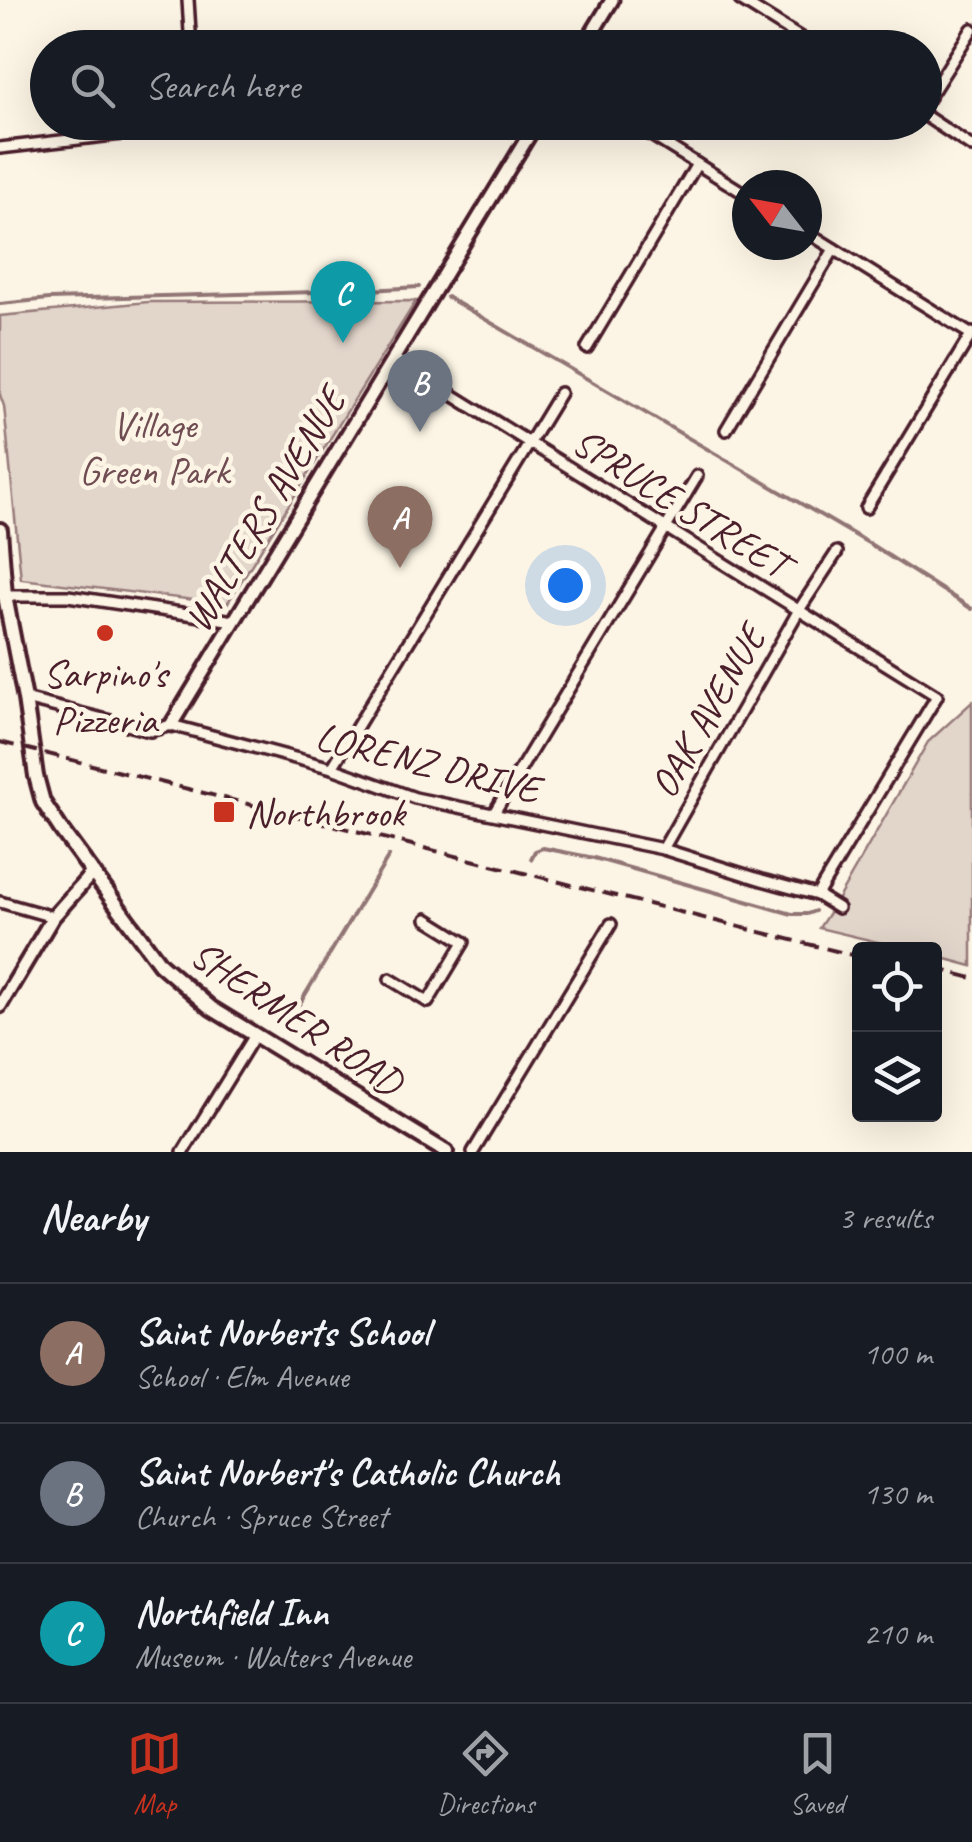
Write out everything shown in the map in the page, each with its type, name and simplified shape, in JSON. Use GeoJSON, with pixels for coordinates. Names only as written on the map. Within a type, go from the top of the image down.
{"type":"FeatureCollection","features":[{"type":"Feature","properties":{"kind":"main road","name":"SHERMER ROAD"},"geometry":{"type":"LineString","coordinates":[[0,530],[3,596],[25,699],[36,776],[44,802],[92,873],[160,964],[211,1008],[446,1152]]}},
{"type":"Feature","properties":{"kind":"street"},"geometry":{"type":"LineString","coordinates":[[188,0],[190,30]]}},
{"type":"Feature","properties":{"kind":"street"},"geometry":{"type":"LineString","coordinates":[[594,30],[612,0]]}},
{"type":"Feature","properties":{"kind":"street"},"geometry":{"type":"LineString","coordinates":[[740,0],[788,30]]}},
{"type":"Feature","properties":{"kind":"street"},"geometry":{"type":"LineString","coordinates":[[942,76],[972,29]]}},
{"type":"Feature","properties":{"kind":"street"},"geometry":{"type":"LineString","coordinates":[[942,127],[972,147]]}},
{"type":"Feature","properties":{"kind":"street"},"geometry":{"type":"LineString","coordinates":[[0,148],[66,140]]}},
{"type":"Feature","properties":{"kind":"street","name":"WALTERS AVENUE"},"geometry":{"type":"LineString","coordinates":[[171,725],[526,140]]}},
{"type":"Feature","properties":{"kind":"street"},"geometry":{"type":"LineString","coordinates":[[659,140],[732,186]]}},
{"type":"Feature","properties":{"kind":"street"},"geometry":{"type":"LineString","coordinates":[[588,348],[697,164]]}},
{"type":"Feature","properties":{"kind":"street"},"geometry":{"type":"LineString","coordinates":[[822,241],[972,334],[866,508]]}},
{"type":"Feature","properties":{"kind":"street"},"geometry":{"type":"LineString","coordinates":[[726,430],[834,249]]}},
{"type":"Feature","properties":{"kind":"street","name":"SPRUCE STREET"},"geometry":{"type":"LineString","coordinates":[[393,358],[937,696],[817,895]]}},
{"type":"Feature","properties":{"kind":"street"},"geometry":{"type":"LineString","coordinates":[[332,768],[560,394]]}},
{"type":"Feature","properties":{"kind":"street"},"geometry":{"type":"LineString","coordinates":[[494,813],[697,476]]}},
{"type":"Feature","properties":{"kind":"street","name":"OAK AVENUE"},"geometry":{"type":"LineString","coordinates":[[663,849],[799,610],[837,552]]}},
{"type":"Feature","properties":{"kind":"street"},"geometry":{"type":"LineString","coordinates":[[3,596],[68,596],[234,620]]}},
{"type":"Feature","properties":{"kind":"street","name":"LORENZ DRIVE"},"geometry":{"type":"LineString","coordinates":[[25,699],[150,731],[171,725],[332,768],[415,798],[663,849],[817,895],[838,908]]}},
{"type":"Feature","properties":{"kind":"street"},"geometry":{"type":"LineString","coordinates":[[0,1006],[53,917],[92,873]]}},
{"type":"Feature","properties":{"kind":"street"},"geometry":{"type":"LineString","coordinates":[[0,902],[53,917]]}},
{"type":"Feature","properties":{"kind":"street"},"geometry":{"type":"LineString","coordinates":[[390,979],[428,1002],[464,942],[427,919]]}},
{"type":"Feature","properties":{"kind":"street"},"geometry":{"type":"LineString","coordinates":[[473,1152],[611,924]]}},
{"type":"Feature","properties":{"kind":"street"},"geometry":{"type":"LineString","coordinates":[[183,1152],[255,1035]]}},
{"type":"Feature","properties":{"kind":"green space","name":"Village Green Park"},"geometry":{"type":"Polygon","coordinates":[[[416,301],[227,604],[21,579],[0,395],[0,316],[148,302],[416,301]]]}},
{"type":"Feature","properties":{"kind":"green space"},"geometry":{"type":"Polygon","coordinates":[[[972,702],[972,966],[942,958],[942,942],[878,942],[819,928],[928,742],[972,702]]]}},
{"type":"Feature","properties":{"kind":"waterway"},"geometry":{"type":"LineString","coordinates":[[0,304],[49,299],[419,287]]}},
{"type":"Feature","properties":{"kind":"waterway"},"geometry":{"type":"LineString","coordinates":[[447,297],[870,544],[972,609]]}},
{"type":"Feature","properties":{"kind":"waterway"},"geometry":{"type":"LineString","coordinates":[[531,859],[535,851],[543,848],[594,858],[792,914],[815,911]]}},
{"type":"Feature","properties":{"kind":"waterway"},"geometry":{"type":"LineString","coordinates":[[285,1028],[389,856]]}},
{"type":"Feature","properties":{"kind":"railway"},"geometry":{"type":"LineString","coordinates":[[0,742],[852,955]]}},
{"type":"Feature","properties":{"kind":"railway"},"geometry":{"type":"LineString","coordinates":[[942,970],[972,978]]}},
{"type":"Feature","properties":{"kind":"place","name":"Northfield Inn"},"geometry":{"type":"Point","coordinates":[343,343]}},
{"type":"Feature","properties":{"kind":"place","name":"Saint Norbert's Catholic Church"},"geometry":{"type":"Point","coordinates":[420,432]}},
{"type":"Feature","properties":{"kind":"place","name":"Saint Norberts School"},"geometry":{"type":"Point","coordinates":[400,568]}},
{"type":"Feature","properties":{"kind":"place","name":"Sarpino's Pizzeria"},"geometry":{"type":"Point","coordinates":[105,633]}},
{"type":"Feature","properties":{"kind":"place","name":"Northbrook"},"geometry":{"type":"Point","coordinates":[224,812]}}]}
